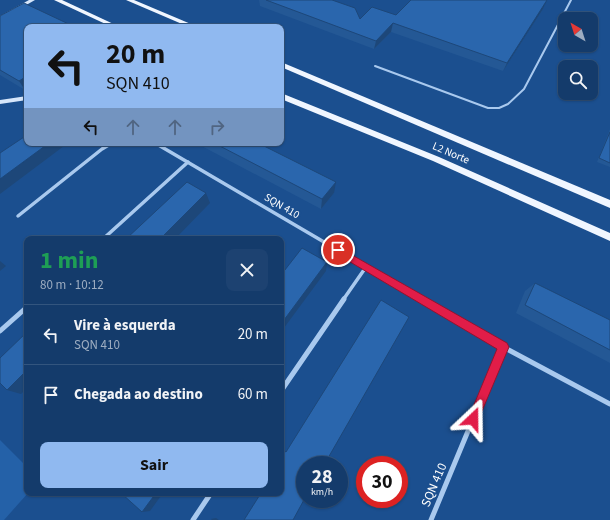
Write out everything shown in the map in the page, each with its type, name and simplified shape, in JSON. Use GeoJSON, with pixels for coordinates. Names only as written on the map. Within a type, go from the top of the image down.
{"type":"FeatureCollection","features":[{"type":"Feature","properties":{"kind":"main road"},"geometry":{"type":"LineString","coordinates":[[57,0],[110,24]]}},
{"type":"Feature","properties":{"kind":"main road"},"geometry":{"type":"LineString","coordinates":[[129,0],[188,24]]}},
{"type":"Feature","properties":{"kind":"main road","name":"L2 Norte"},"geometry":{"type":"LineString","coordinates":[[284,65],[610,204]]}},
{"type":"Feature","properties":{"kind":"main road","name":"L2 Norte"},"geometry":{"type":"LineString","coordinates":[[284,97],[436,159],[610,237]]}},
{"type":"Feature","properties":{"kind":"street"},"geometry":{"type":"LineString","coordinates":[[0,18],[33,0]]}},
{"type":"Feature","properties":{"kind":"street"},"geometry":{"type":"LineString","coordinates":[[0,102],[24,98]]}},
{"type":"Feature","properties":{"kind":"street"},"geometry":{"type":"LineString","coordinates":[[18,216],[107,146]]}},
{"type":"Feature","properties":{"kind":"street","name":"SQN 410"},"geometry":{"type":"LineString","coordinates":[[160,146],[504,347],[610,404]]}},
{"type":"Feature","properties":{"kind":"street"},"geometry":{"type":"LineString","coordinates":[[106,236],[188,162]]}},
{"type":"Feature","properties":{"kind":"street"},"geometry":{"type":"LineString","coordinates":[[284,387],[366,267]]}},
{"type":"Feature","properties":{"kind":"street"},"geometry":{"type":"LineString","coordinates":[[0,331],[24,310]]}},
{"type":"Feature","properties":{"kind":"street","name":"SQN 410"},"geometry":{"type":"LineString","coordinates":[[431,520],[504,347]]}},
{"type":"Feature","properties":{"kind":"street"},"geometry":{"type":"LineString","coordinates":[[193,520],[209,496]]}},
{"type":"Feature","properties":{"kind":"lane"},"geometry":{"type":"LineString","coordinates":[[375,66],[488,108],[496,109],[505,106],[515,99],[524,89],[571,0]]}},
{"type":"Feature","properties":{"kind":"shaded area"},"geometry":{"type":"Polygon","coordinates":[[[0,440],[24,464],[24,496],[25,496],[4,520],[0,520],[0,440]]]}},
{"type":"Feature","properties":{"kind":"building"},"geometry":{"type":"Polygon","coordinates":[[[266,0],[332,0],[355,8],[360,19],[372,7],[396,15],[411,0],[547,0],[507,63],[393,23],[376,41],[266,0]]]}},
{"type":"Feature","properties":{"kind":"building"},"geometry":{"type":"Polygon","coordinates":[[[24,3],[69,24],[24,24],[24,78],[19,81],[0,70],[0,16],[24,3]]]}},
{"type":"Feature","properties":{"kind":"building"},"geometry":{"type":"Polygon","coordinates":[[[610,132],[610,163],[599,158],[610,132]]]}},
{"type":"Feature","properties":{"kind":"building"},"geometry":{"type":"Polygon","coordinates":[[[24,137],[24,146],[45,146],[0,179],[0,153],[24,137]]]}},
{"type":"Feature","properties":{"kind":"building"},"geometry":{"type":"Polygon","coordinates":[[[220,146],[264,146],[336,182],[322,199],[220,146]]]}},
{"type":"Feature","properties":{"kind":"building"},"geometry":{"type":"Polygon","coordinates":[[[187,182],[206,193],[163,236],[129,236],[187,182]]]}},
{"type":"Feature","properties":{"kind":"building"},"geometry":{"type":"Polygon","coordinates":[[[302,248],[327,262],[284,320],[284,271],[302,248]]]}},
{"type":"Feature","properties":{"kind":"building"},"geometry":{"type":"Polygon","coordinates":[[[535,283],[610,320],[610,350],[525,305],[535,283]]]}},
{"type":"Feature","properties":{"kind":"building"},"geometry":{"type":"Polygon","coordinates":[[[381,300],[409,317],[329,456],[296,456],[296,508],[300,508],[293,520],[244,520],[259,496],[284,496],[284,451],[286,452],[381,300]]]}},
{"type":"Feature","properties":{"kind":"building"},"geometry":{"type":"Polygon","coordinates":[[[24,335],[24,373],[7,390],[0,383],[0,358],[24,335]]]}},
{"type":"Feature","properties":{"kind":"building"},"geometry":{"type":"Polygon","coordinates":[[[124,496],[154,496],[142,512],[124,496]]]}},
{"type":"Feature","properties":{"kind":"route"},"geometry":{"type":"LineString","coordinates":[[338,250],[504,347],[473,419]]}}]}
